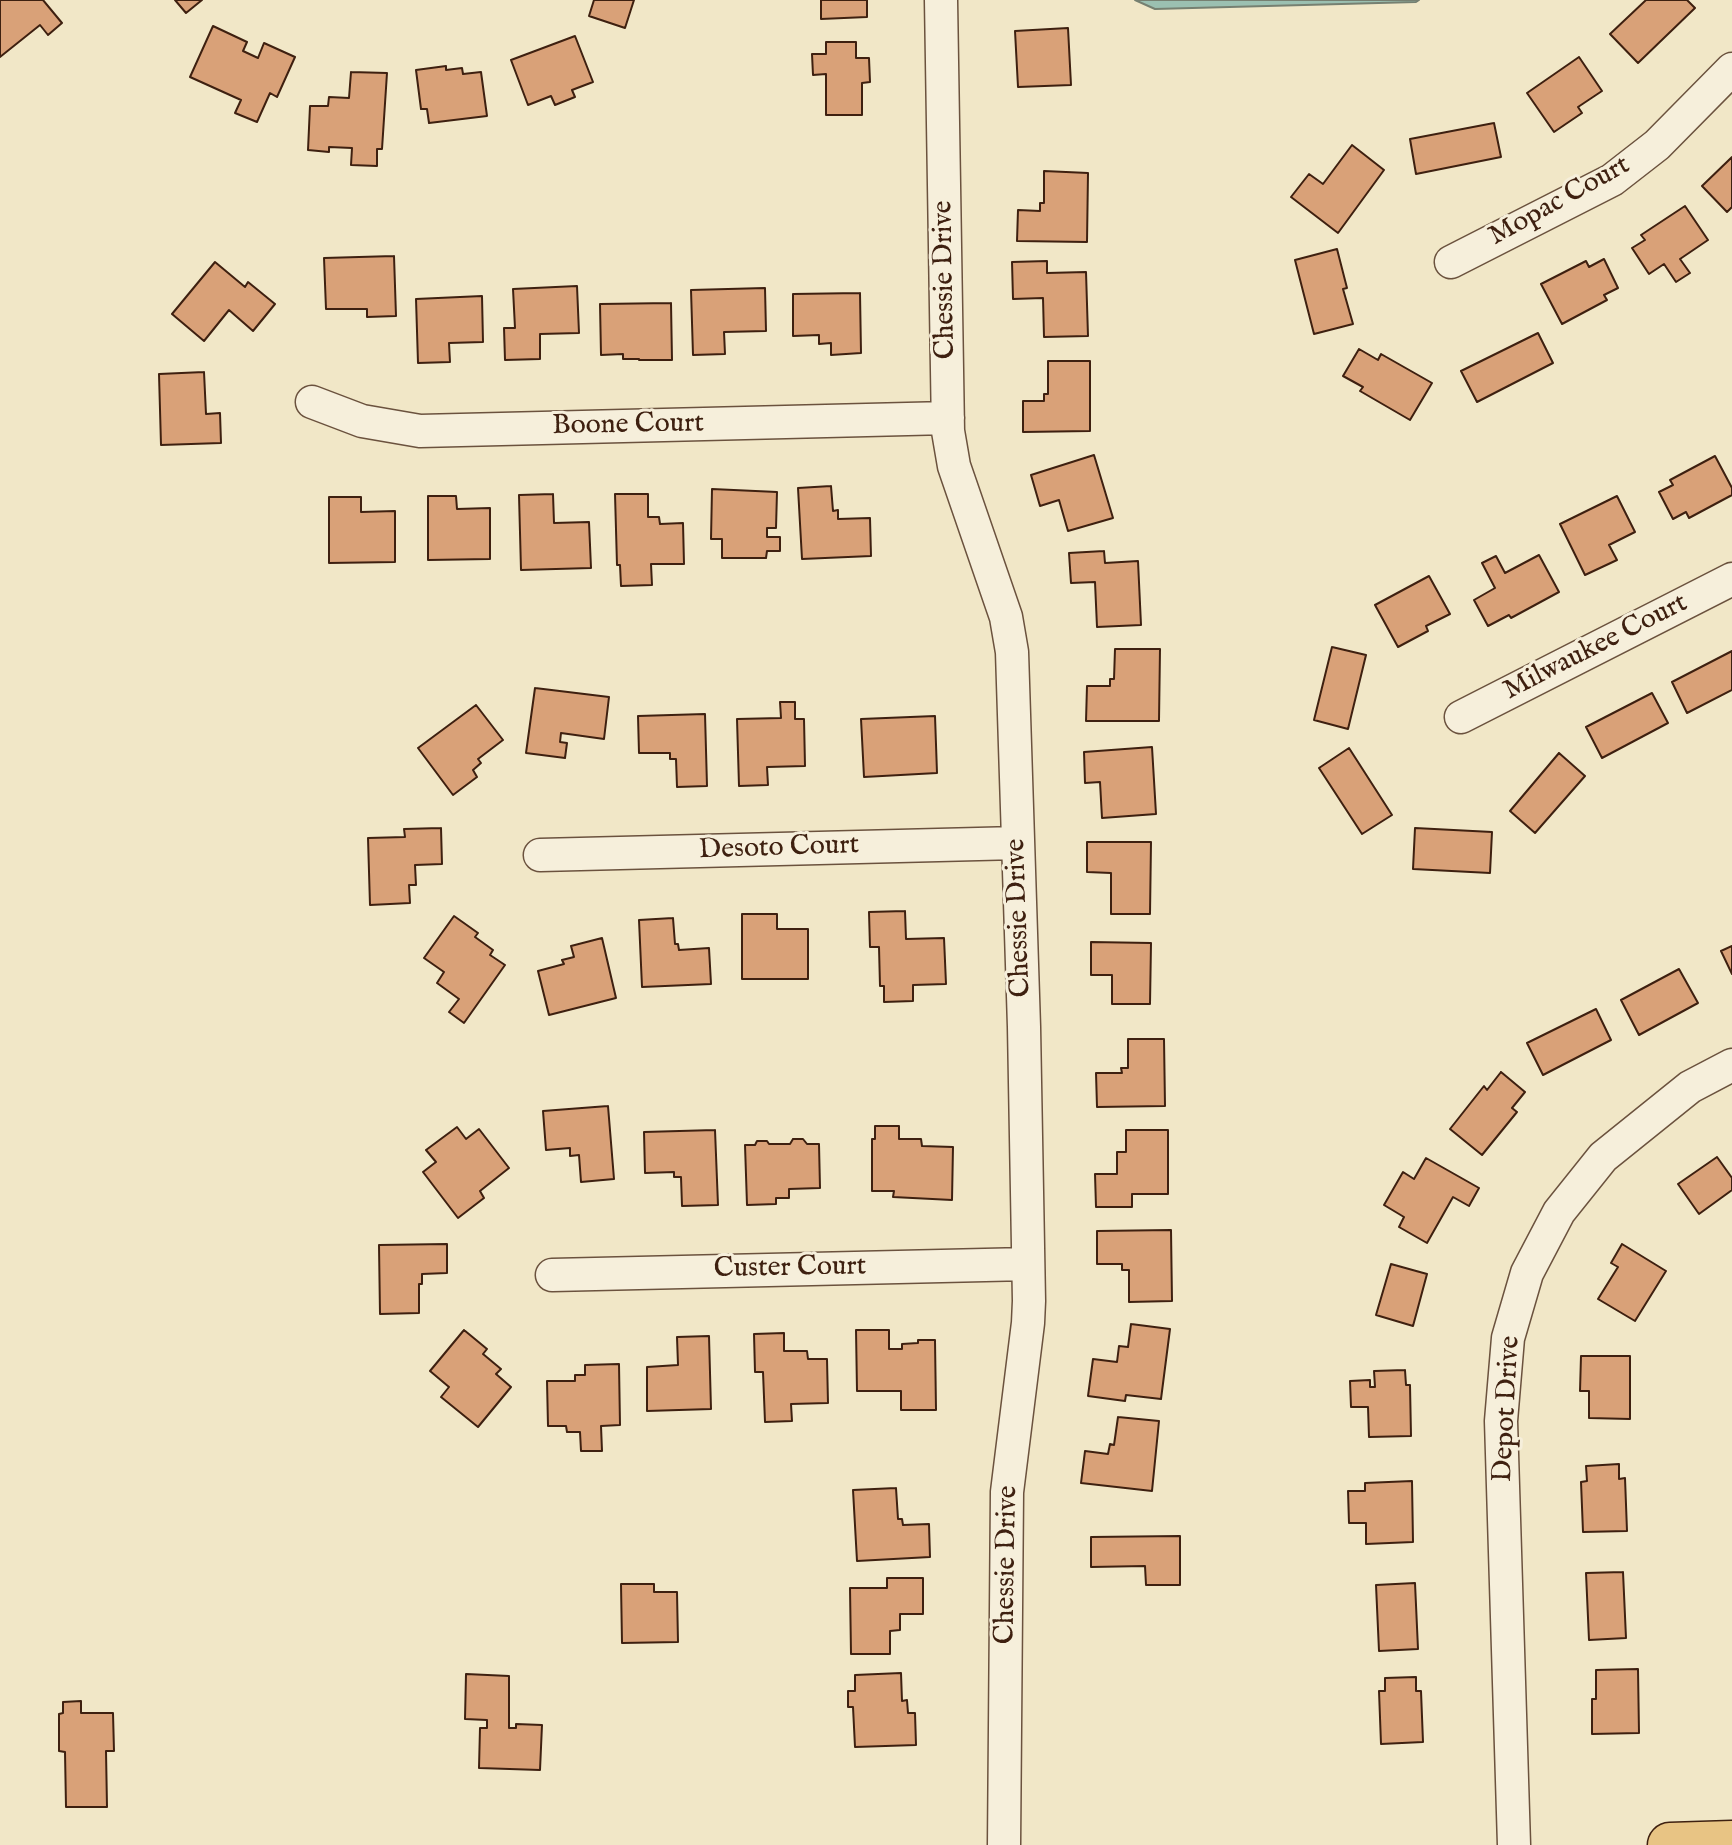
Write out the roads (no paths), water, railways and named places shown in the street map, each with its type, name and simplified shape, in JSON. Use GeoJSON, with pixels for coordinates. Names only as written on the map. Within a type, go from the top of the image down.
{"type":"FeatureCollection","features":[{"type":"Feature","properties":{"kind":"main road"},"geometry":{"type":"LineString","coordinates":[[1670,1845],[1732,1843]]}},
{"type":"Feature","properties":{"kind":"street","name":"Chessie Drive"},"geometry":{"type":"LineString","coordinates":[[941,0],[948,431],[954,466],[1006,617],[1011,641],[1018,843],[1028,1323],[1007,1492],[1004,1845]]}},
{"type":"Feature","properties":{"kind":"street","name":"Mopac Court"},"geometry":{"type":"LineString","coordinates":[[1451,262],[1612,180],[1657,145],[1732,69]]}},
{"type":"Feature","properties":{"kind":"street","name":"Boone Court"},"geometry":{"type":"LineString","coordinates":[[312,402],[362,421],[420,431],[948,418]]}},
{"type":"Feature","properties":{"kind":"street","name":"Milwaukee Court"},"geometry":{"type":"LineString","coordinates":[[1461,717],[1732,579]]}},
{"type":"Feature","properties":{"kind":"street","name":"Desoto Court"},"geometry":{"type":"LineString","coordinates":[[540,855],[1018,843]]}},
{"type":"Feature","properties":{"kind":"street","name":"Depot Drive"},"geometry":{"type":"LineString","coordinates":[[1514,1845],[1501,1421],[1508,1338],[1527,1273],[1559,1212],[1603,1157],[1690,1087],[1732,1065]]}},
{"type":"Feature","properties":{"kind":"street","name":"Custer Court"},"geometry":{"type":"LineString","coordinates":[[552,1275],[1028,1264]]}}]}
